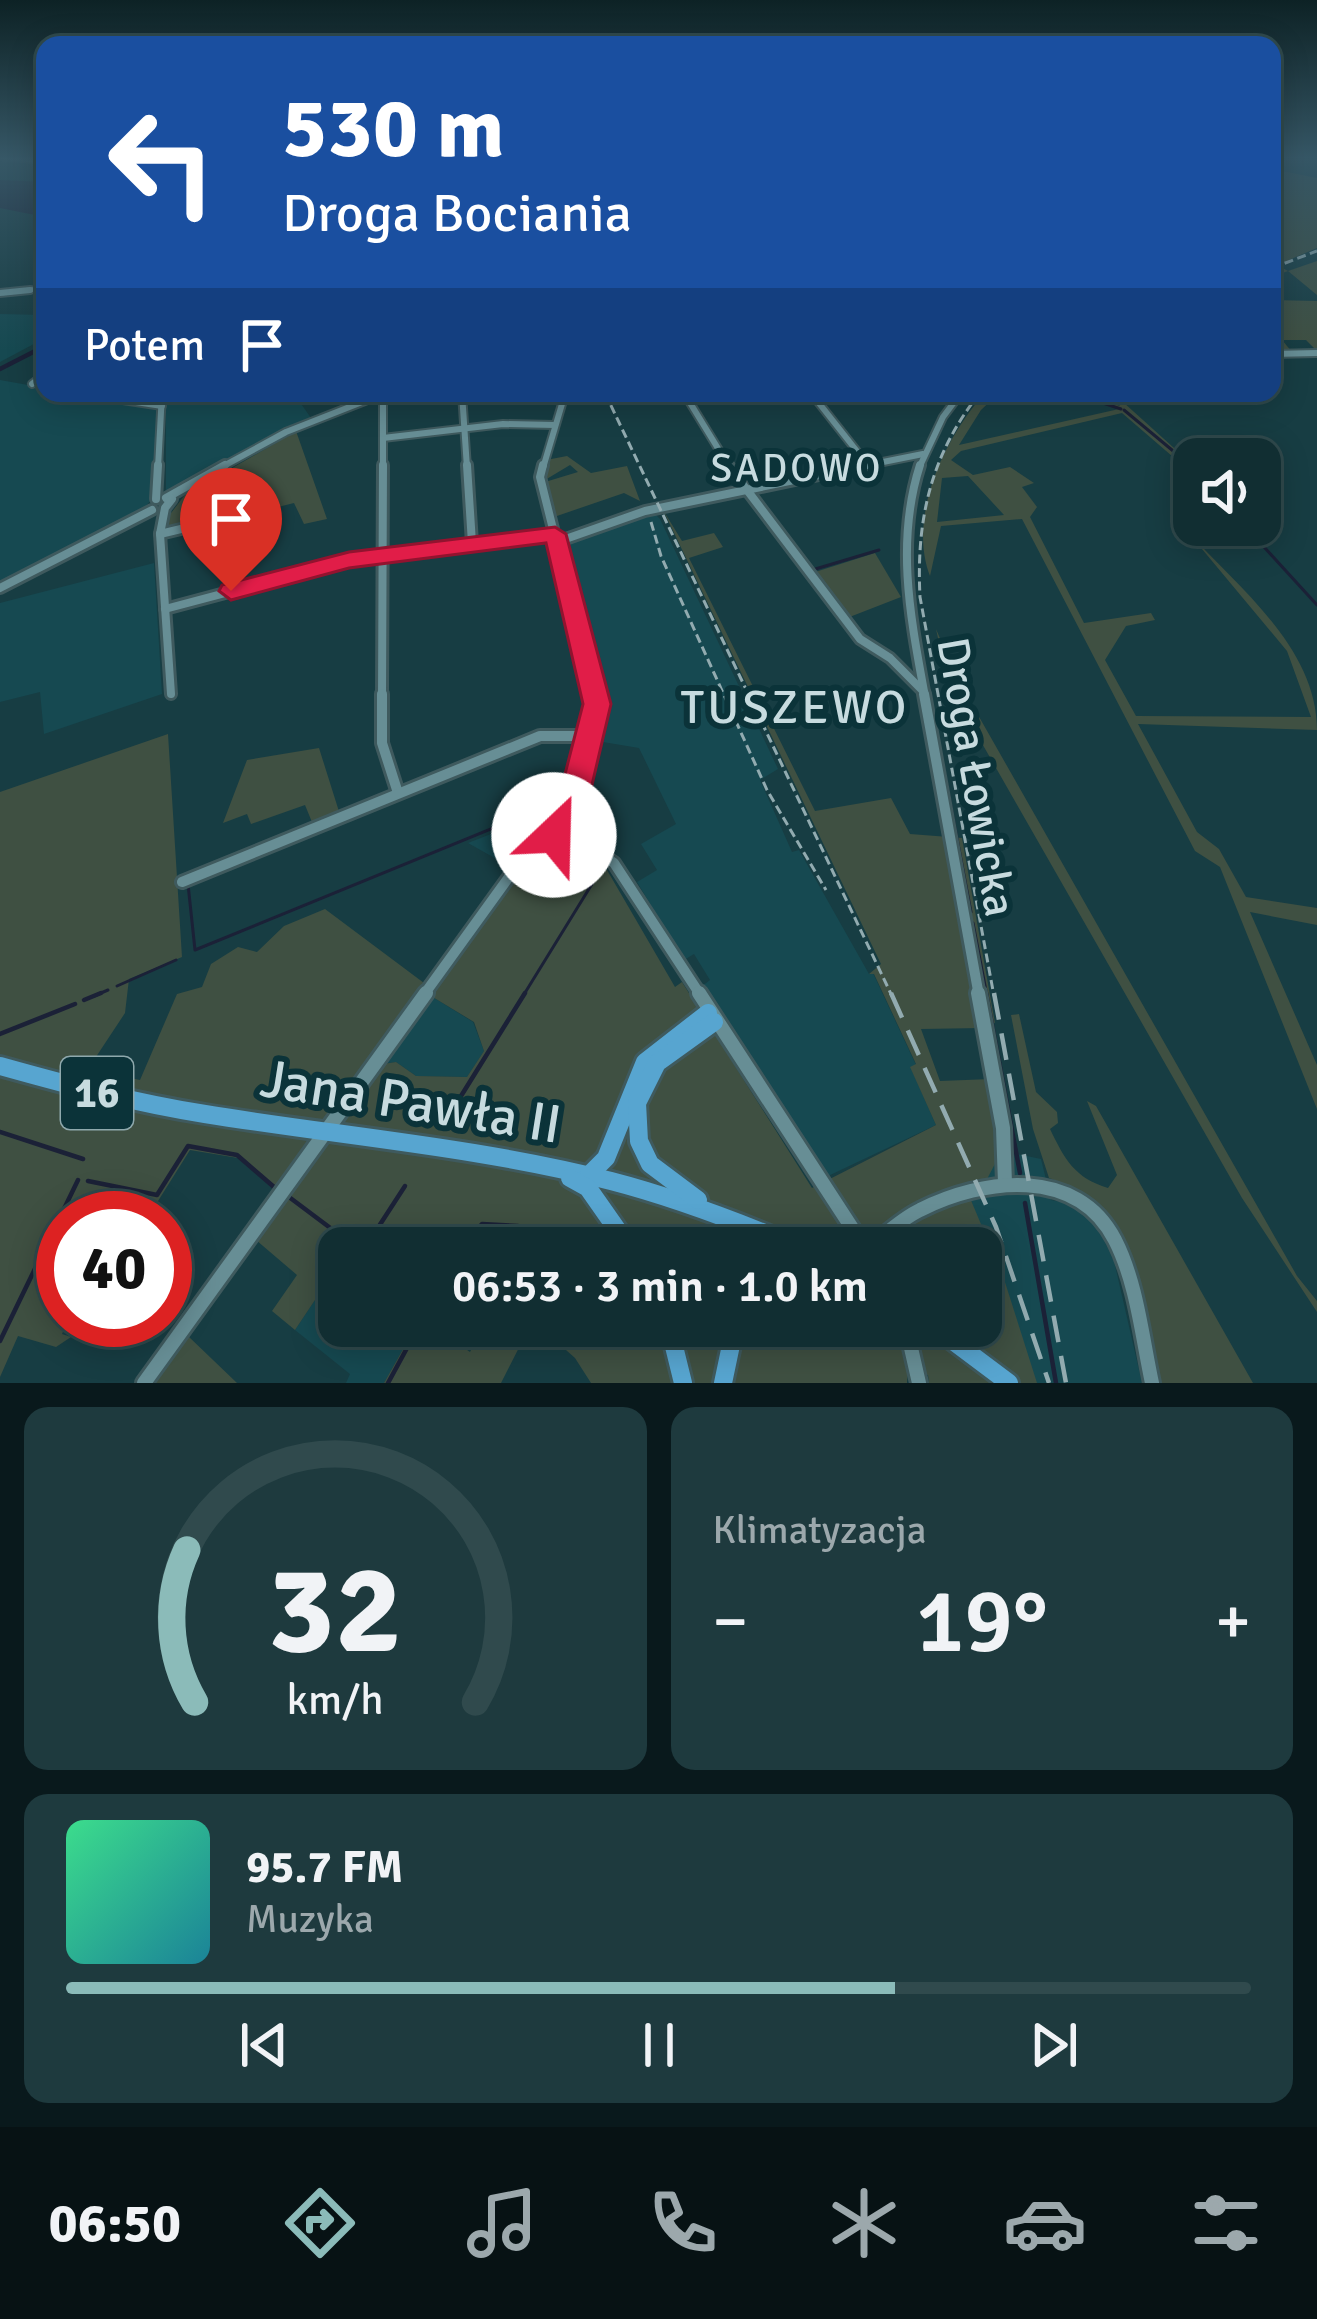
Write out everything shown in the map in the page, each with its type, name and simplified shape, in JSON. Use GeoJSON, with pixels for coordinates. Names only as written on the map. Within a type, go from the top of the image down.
{"type":"FeatureCollection","features":[{"type":"Feature","properties":{"kind":"main road"},"geometry":{"type":"LineString","coordinates":[[588,1176],[606,1158],[645,1062],[711,1017]]}},
{"type":"Feature","properties":{"kind":"main road"},"geometry":{"type":"LineString","coordinates":[[711,1017],[657,1063],[640,1090],[635,1121],[650,1164],[714,1211]]}},
{"type":"Feature","properties":{"kind":"main road","name":"Jana Pawła II"},"geometry":{"type":"LineString","coordinates":[[0,1066],[142,1103],[588,1176],[714,1211],[740,1227]]}},
{"type":"Feature","properties":{"kind":"main road"},"geometry":{"type":"LineString","coordinates":[[540,1168],[588,1188],[615,1227]]}},
{"type":"Feature","properties":{"kind":"main road"},"geometry":{"type":"LineString","coordinates":[[674,1347],[682,1383]]}},
{"type":"Feature","properties":{"kind":"main road"},"geometry":{"type":"LineString","coordinates":[[723,1383],[731,1347]]}},
{"type":"Feature","properties":{"kind":"main road"},"geometry":{"type":"LineString","coordinates":[[961,1347],[1009,1383]]}},
{"type":"Feature","properties":{"kind":"street"},"geometry":{"type":"LineString","coordinates":[[0,293],[36,289]]}},
{"type":"Feature","properties":{"kind":"street"},"geometry":{"type":"LineString","coordinates":[[1281,354],[1317,353]]}},
{"type":"Feature","properties":{"kind":"street"},"geometry":{"type":"LineString","coordinates":[[136,402],[162,406]]}},
{"type":"Feature","properties":{"kind":"street"},"geometry":{"type":"LineString","coordinates":[[162,402],[160,534],[171,694]]}},
{"type":"Feature","properties":{"kind":"street"},"geometry":{"type":"LineString","coordinates":[[0,588],[136,518],[277,436],[358,402]]}},
{"type":"Feature","properties":{"kind":"street"},"geometry":{"type":"LineString","coordinates":[[384,402],[382,743],[398,793]]}},
{"type":"Feature","properties":{"kind":"street"},"geometry":{"type":"LineString","coordinates":[[463,402],[472,543]]}},
{"type":"Feature","properties":{"kind":"street"},"geometry":{"type":"LineString","coordinates":[[559,402],[540,477],[596,687],[591,736],[568,823]]}},
{"type":"Feature","properties":{"kind":"street"},"geometry":{"type":"LineString","coordinates":[[689,402],[745,494],[860,638],[890,658],[925,692]]}},
{"type":"Feature","properties":{"kind":"street"},"geometry":{"type":"LineString","coordinates":[[818,402],[867,464]]}},
{"type":"Feature","properties":{"kind":"street","name":"Droga Łowicka"},"geometry":{"type":"LineString","coordinates":[[955,402],[923,454],[908,508],[905,567],[1003,1128],[1005,1184]]}},
{"type":"Feature","properties":{"kind":"street"},"geometry":{"type":"LineString","coordinates":[[383,438],[465,428],[555,425]]}},
{"type":"Feature","properties":{"kind":"street"},"geometry":{"type":"LineString","coordinates":[[165,609],[338,563],[472,543],[556,538],[645,511],[923,454]]}},
{"type":"Feature","properties":{"kind":"street"},"geometry":{"type":"LineString","coordinates":[[160,534],[248,513],[252,538]]}},
{"type":"Feature","properties":{"kind":"street"},"geometry":{"type":"LineString","coordinates":[[182,882],[546,734],[591,736]]}},
{"type":"Feature","properties":{"kind":"street"},"geometry":{"type":"LineString","coordinates":[[531,814],[571,803]]}},
{"type":"Feature","properties":{"kind":"street"},"geometry":{"type":"LineString","coordinates":[[555,839],[556,828],[568,823],[578,828],[577,839]]}},
{"type":"Feature","properties":{"kind":"street"},"geometry":{"type":"LineString","coordinates":[[555,839],[566,845],[577,839]]}},
{"type":"Feature","properties":{"kind":"street"},"geometry":{"type":"LineString","coordinates":[[144,1383],[522,859],[555,839]]}},
{"type":"Feature","properties":{"kind":"street"},"geometry":{"type":"LineString","coordinates":[[577,839],[614,863],[852,1227]]}},
{"type":"Feature","properties":{"kind":"street"},"geometry":{"type":"LineString","coordinates":[[896,1227],[927,1206],[1005,1184],[1064,1191],[1087,1205],[1105,1224],[1122,1259],[1152,1383]]}},
{"type":"Feature","properties":{"kind":"street"},"geometry":{"type":"LineString","coordinates":[[911,1347],[919,1383]]}},
{"type":"Feature","properties":{"kind":"shaded area"},"geometry":{"type":"Polygon","coordinates":[[[0,314],[36,315],[36,343],[0,362],[0,314]]]}},
{"type":"Feature","properties":{"kind":"shaded area"},"geometry":{"type":"Polygon","coordinates":[[[0,380],[36,386],[36,402],[109,402],[158,409],[153,498],[143,509],[0,586],[0,380]]]}},
{"type":"Feature","properties":{"kind":"shaded area"},"geometry":{"type":"Polygon","coordinates":[[[166,402],[300,402],[311,418],[166,492],[166,402]]]}},
{"type":"Feature","properties":{"kind":"shaded area"},"geometry":{"type":"Polygon","coordinates":[[[652,511],[660,519],[778,769],[760,780],[792,852],[799,850],[869,974],[873,973],[916,1065],[911,1068],[936,1125],[828,1176],[701,987],[710,980],[694,954],[684,960],[637,882],[657,870],[641,844],[676,824],[639,748],[603,742],[599,727],[602,690],[568,567],[573,565],[561,543],[652,511]]]}},
{"type":"Feature","properties":{"kind":"shaded area"},"geometry":{"type":"Polygon","coordinates":[[[154,563],[162,694],[44,734],[40,692],[0,702],[0,603],[154,563]]]}},
{"type":"Feature","properties":{"kind":"shaded area"},"geometry":{"type":"Polygon","coordinates":[[[545,816],[509,866],[468,843],[545,816]]]}},
{"type":"Feature","properties":{"kind":"shaded area"},"geometry":{"type":"Polygon","coordinates":[[[431,996],[473,1022],[484,1051],[467,1077],[416,1076],[396,1062],[383,1064],[431,996]]]}},
{"type":"Feature","properties":{"kind":"shaded area"},"geometry":{"type":"Polygon","coordinates":[[[1012,1153],[1041,1159],[1051,1200],[1075,1205],[1100,1232],[1114,1261],[1142,1383],[1014,1383],[1002,1332],[1002,1227],[978,1227],[962,1183],[1012,1153]]]}},
{"type":"Feature","properties":{"kind":"shaded area"},"geometry":{"type":"Polygon","coordinates":[[[318,1296],[318,1347],[404,1347],[384,1383],[346,1383],[350,1374],[295,1330],[318,1296]]]}},
{"type":"Feature","properties":{"kind":"green space"},"geometry":{"type":"Polygon","coordinates":[[[1281,221],[1317,221],[1317,248],[1281,263],[1281,221]]]}},
{"type":"Feature","properties":{"kind":"green space"},"geometry":{"type":"Polygon","coordinates":[[[1317,261],[1317,295],[1288,271],[1317,261]]]}},
{"type":"Feature","properties":{"kind":"green space"},"geometry":{"type":"Polygon","coordinates":[[[1281,300],[1317,301],[1317,351],[1306,340],[1282,340],[1292,352],[1281,353],[1281,300]]]}},
{"type":"Feature","properties":{"kind":"green space"},"geometry":{"type":"Polygon","coordinates":[[[978,402],[989,402],[959,445],[1119,409],[1099,402],[1120,406],[1117,402],[1123,402],[1173,447],[1173,457],[1122,413],[961,451],[951,460],[973,475],[1010,467],[1034,483],[1022,487],[1037,507],[1030,517],[1084,623],[1151,613],[1155,620],[1126,626],[1105,660],[1136,716],[1311,717],[1287,651],[1200,546],[1251,597],[1290,646],[1314,700],[1317,730],[1138,724],[1197,832],[1219,849],[1246,897],[1317,908],[1317,925],[1250,912],[1317,1065],[1317,1109],[1220,867],[1195,851],[1022,519],[941,526],[930,576],[923,528],[944,454],[978,402]],[[968,476],[942,478],[937,522],[1004,515],[968,476]]]}},
{"type":"Feature","properties":{"kind":"green space"},"geometry":{"type":"Polygon","coordinates":[[[296,431],[327,519],[304,524],[294,503],[166,535],[168,517],[184,496],[296,431]]]}},
{"type":"Feature","properties":{"kind":"green space"},"geometry":{"type":"Polygon","coordinates":[[[567,456],[591,473],[627,466],[640,501],[624,493],[554,517],[545,482],[578,472],[570,465],[545,480],[546,460],[567,456]]]}},
{"type":"Feature","properties":{"kind":"green space"},"geometry":{"type":"Polygon","coordinates":[[[663,510],[682,541],[714,533],[723,547],[689,558],[815,811],[891,798],[910,834],[962,838],[995,1023],[982,1018],[982,1028],[921,1029],[940,1081],[991,1079],[997,1160],[986,1181],[965,1186],[982,1227],[318,1227],[318,1296],[295,1330],[272,1311],[297,1275],[256,1240],[383,1064],[396,1062],[416,1076],[467,1077],[484,1051],[474,1022],[431,996],[521,872],[536,862],[607,870],[675,987],[682,982],[812,1188],[936,1125],[910,1067],[916,1064],[874,974],[869,974],[881,964],[663,510]]]}},
{"type":"Feature","properties":{"kind":"green space"},"geometry":{"type":"Polygon","coordinates":[[[875,553],[901,597],[847,618],[812,573],[875,553]]]}},
{"type":"Feature","properties":{"kind":"green space"},"geometry":{"type":"Polygon","coordinates":[[[936,629],[957,678],[1297,1276],[1317,1301],[1317,1312],[1242,1198],[948,684],[936,629]]]}},
{"type":"Feature","properties":{"kind":"green space"},"geometry":{"type":"Polygon","coordinates":[[[168,734],[182,957],[129,979],[125,1013],[88,1069],[140,1080],[177,994],[202,987],[211,964],[238,947],[257,952],[284,926],[325,909],[424,983],[274,1189],[238,1158],[190,1150],[164,1191],[36,1191],[36,1341],[18,1336],[0,1377],[0,792],[168,734]]]}},
{"type":"Feature","properties":{"kind":"green space"},"geometry":{"type":"Polygon","coordinates":[[[319,748],[342,821],[316,832],[305,805],[251,824],[247,814],[223,823],[247,760],[319,748]]]}},
{"type":"Feature","properties":{"kind":"green space"},"geometry":{"type":"Polygon","coordinates":[[[1019,1014],[1036,1092],[1057,1112],[1058,1123],[1050,1129],[1066,1159],[1087,1179],[1108,1188],[1117,1175],[1087,1101],[1096,1106],[1253,1383],[1159,1383],[1139,1292],[1117,1235],[1078,1192],[1049,1178],[1033,1129],[1011,1015],[1019,1014]]]}},
{"type":"Feature","properties":{"kind":"green space"},"geometry":{"type":"Polygon","coordinates":[[[1002,1274],[1037,1383],[929,1383],[928,1375],[908,1369],[907,1383],[591,1383],[563,1347],[1002,1347],[1002,1274]]]}},
{"type":"Feature","properties":{"kind":"green space"},"geometry":{"type":"Polygon","coordinates":[[[192,1340],[237,1383],[154,1383],[180,1347],[192,1347],[192,1340]]]}},
{"type":"Feature","properties":{"kind":"green space"},"geometry":{"type":"Polygon","coordinates":[[[404,1347],[463,1347],[470,1352],[472,1347],[519,1347],[501,1383],[384,1383],[404,1347]]]}},
{"type":"Feature","properties":{"kind":"waterway"},"geometry":{"type":"LineString","coordinates":[[0,369],[36,351]]}},
{"type":"Feature","properties":{"kind":"waterway"},"geometry":{"type":"LineString","coordinates":[[1100,402],[1121,409]]}},
{"type":"Feature","properties":{"kind":"waterway"},"geometry":{"type":"LineString","coordinates":[[1124,410],[1173,451]]}},
{"type":"Feature","properties":{"kind":"waterway"},"geometry":{"type":"LineString","coordinates":[[1263,546],[1317,605]]}},
{"type":"Feature","properties":{"kind":"waterway"},"geometry":{"type":"LineString","coordinates":[[812,570],[879,550]]}},
{"type":"Feature","properties":{"kind":"waterway"},"geometry":{"type":"LineString","coordinates":[[918,637],[929,692]]}},
{"type":"Feature","properties":{"kind":"waterway"},"geometry":{"type":"LineString","coordinates":[[932,707],[971,912]]}},
{"type":"Feature","properties":{"kind":"waterway"},"geometry":{"type":"LineString","coordinates":[[188,884],[195,950],[513,820]]}},
{"type":"Feature","properties":{"kind":"waterway"},"geometry":{"type":"LineString","coordinates":[[523,996],[600,871]]}},
{"type":"Feature","properties":{"kind":"waterway"},"geometry":{"type":"LineString","coordinates":[[973,923],[987,996]]}},
{"type":"Feature","properties":{"kind":"waterway"},"geometry":{"type":"LineString","coordinates":[[117,986],[176,960]]}},
{"type":"Feature","properties":{"kind":"waterway"},"geometry":{"type":"LineString","coordinates":[[101,993],[108,990]]}},
{"type":"Feature","properties":{"kind":"waterway"},"geometry":{"type":"LineString","coordinates":[[84,1000],[101,993]]}},
{"type":"Feature","properties":{"kind":"waterway"},"geometry":{"type":"LineString","coordinates":[[94,996],[101,993]]}},
{"type":"Feature","properties":{"kind":"waterway"},"geometry":{"type":"LineString","coordinates":[[443,1125],[525,993]]}},
{"type":"Feature","properties":{"kind":"waterway"},"geometry":{"type":"LineString","coordinates":[[986,993],[1020,1173]]}},
{"type":"Feature","properties":{"kind":"waterway"},"geometry":{"type":"LineString","coordinates":[[0,1034],[75,1004]]}},
{"type":"Feature","properties":{"kind":"waterway"},"geometry":{"type":"LineString","coordinates":[[0,1132],[83,1159]]}},
{"type":"Feature","properties":{"kind":"waterway"},"geometry":{"type":"LineString","coordinates":[[88,1181],[157,1195],[188,1146],[237,1155],[274,1187]]}},
{"type":"Feature","properties":{"kind":"waterway"},"geometry":{"type":"LineString","coordinates":[[0,1341],[78,1180]]}},
{"type":"Feature","properties":{"kind":"waterway"},"geometry":{"type":"LineString","coordinates":[[378,1227],[405,1186]]}},
{"type":"Feature","properties":{"kind":"waterway"},"geometry":{"type":"LineString","coordinates":[[289,1197],[329,1227]]}},
{"type":"Feature","properties":{"kind":"waterway"},"geometry":{"type":"LineString","coordinates":[[1025,1203],[1056,1383]]}},
{"type":"Feature","properties":{"kind":"waterway"},"geometry":{"type":"LineString","coordinates":[[480,1227],[520,1227]]}},
{"type":"Feature","properties":{"kind":"waterway"},"geometry":{"type":"LineString","coordinates":[[388,1383],[408,1347]]}},
{"type":"Feature","properties":{"kind":"railway"},"geometry":{"type":"LineString","coordinates":[[1281,265],[1317,251]]}},
{"type":"Feature","properties":{"kind":"railway"},"geometry":{"type":"LineString","coordinates":[[609,402],[892,996]]}},
{"type":"Feature","properties":{"kind":"railway"},"geometry":{"type":"LineString","coordinates":[[973,402],[949,440],[930,489],[921,541],[920,597],[994,996]]}},
{"type":"Feature","properties":{"kind":"railway"},"geometry":{"type":"LineString","coordinates":[[651,522],[661,556],[767,790],[826,890]]}},
{"type":"Feature","properties":{"kind":"railway"},"geometry":{"type":"LineString","coordinates":[[891,993],[996,1227],[1049,1383]]}},
{"type":"Feature","properties":{"kind":"railway"},"geometry":{"type":"LineString","coordinates":[[994,993],[1066,1383]]}},
{"type":"Feature","properties":{"kind":"district","name":"SADOWO"},"geometry":{"type":"Point","coordinates":[797,468]}},
{"type":"Feature","properties":{"kind":"district","name":"TUSZEWO"},"geometry":{"type":"Point","coordinates":[795,707]}},
{"type":"Feature","properties":{"kind":"route"},"geometry":{"type":"LineString","coordinates":[[231,591],[349,560],[555,534],[597,704],[568,823],[560,825],[554,835]]}}]}
